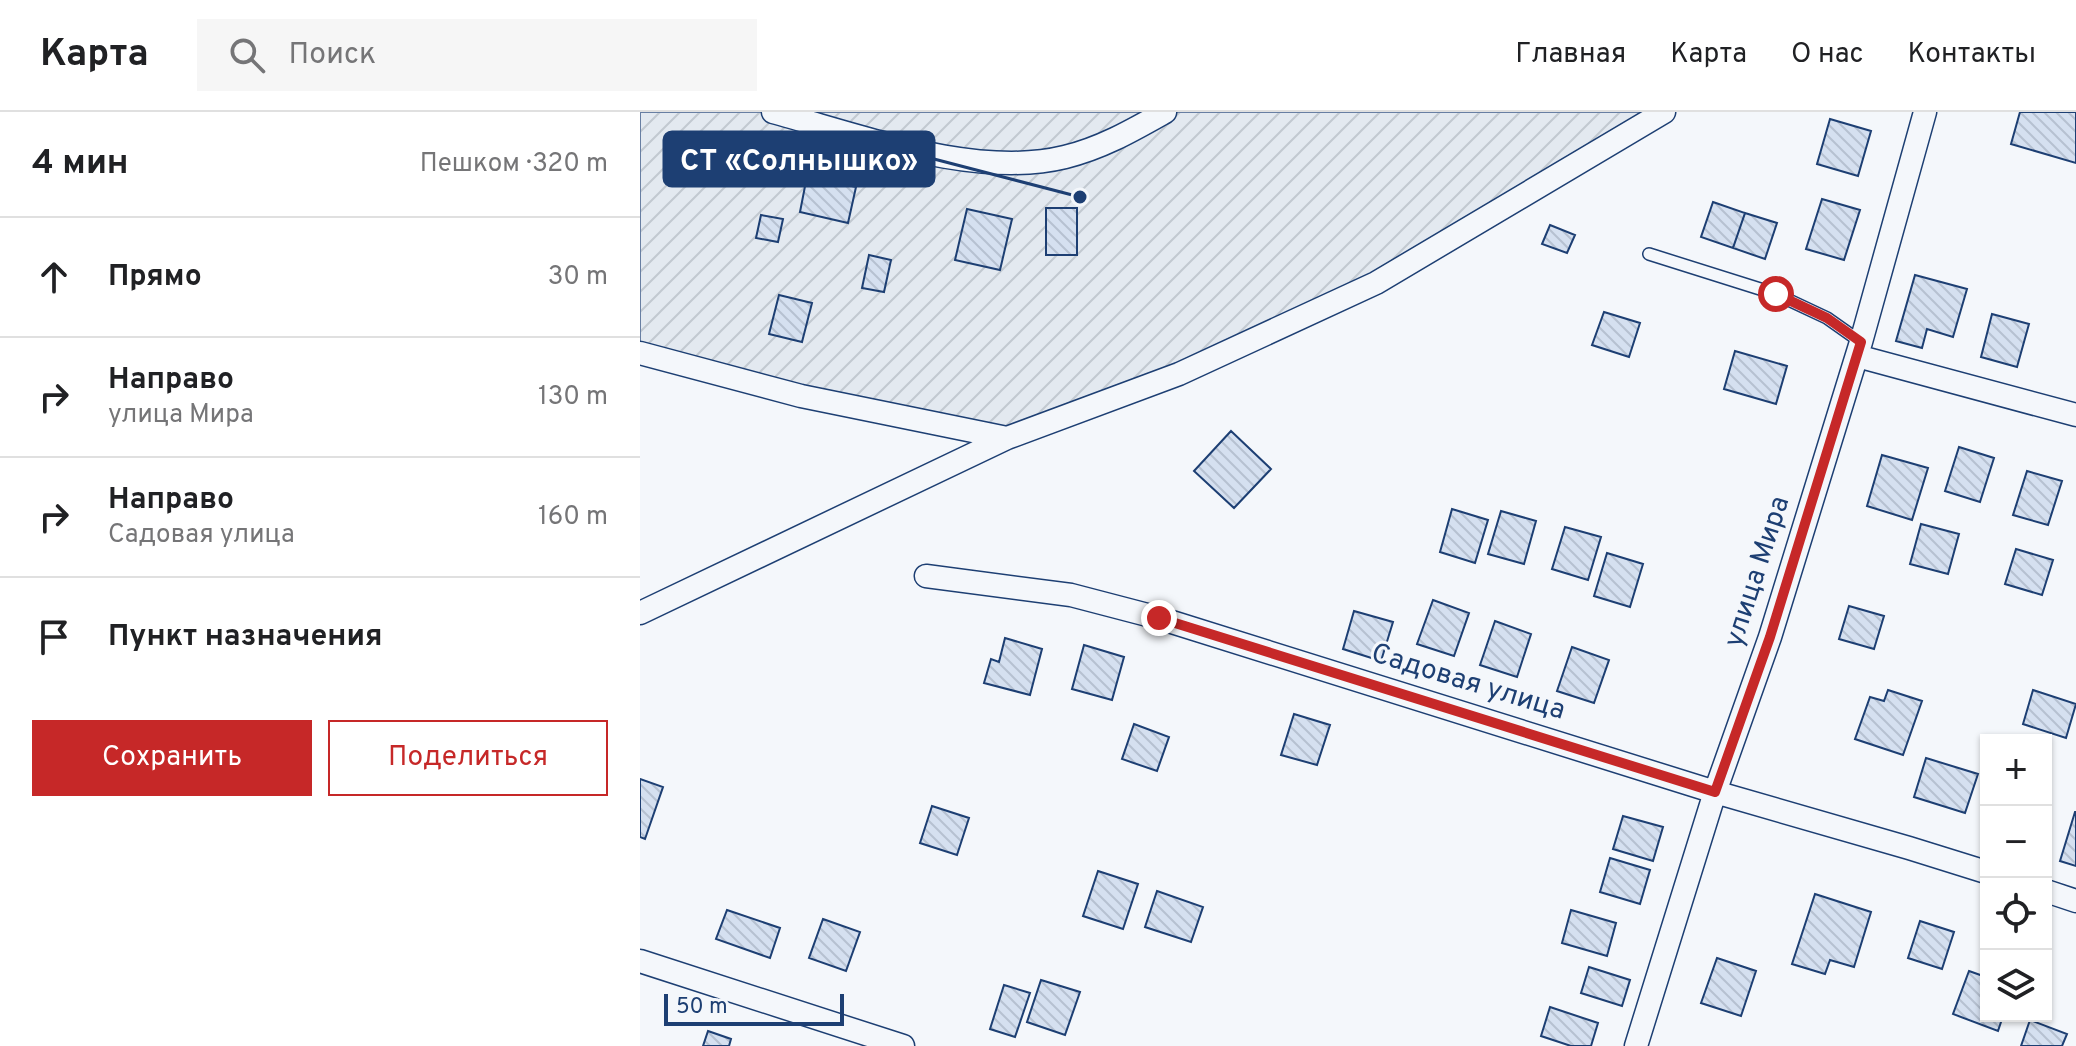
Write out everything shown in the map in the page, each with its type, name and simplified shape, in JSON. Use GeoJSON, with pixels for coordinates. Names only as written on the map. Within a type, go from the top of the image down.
{"type":"FeatureCollection","features":[{"type":"Feature","properties":{"kind":"street"},"geometry":{"type":"LineString","coordinates":[[773,112],[921,152],[970,161],[1019,162],[1063,157],[1110,142],[1165,112]]}},
{"type":"Feature","properties":{"kind":"street"},"geometry":{"type":"LineString","coordinates":[[640,613],[1007,438],[1179,374],[1376,283],[1664,112]]}},
{"type":"Feature","properties":{"kind":"street","name":"улица Мира"},"geometry":{"type":"LineString","coordinates":[[1636,1046],[1715,792],[1770,637],[1859,349],[1925,112]]}},
{"type":"Feature","properties":{"kind":"street"},"geometry":{"type":"LineString","coordinates":[[1859,349],[2076,415]]}},
{"type":"Feature","properties":{"kind":"street"},"geometry":{"type":"LineString","coordinates":[[640,353],[801,396],[1007,438]]}},
{"type":"Feature","properties":{"kind":"street","name":"Садовая улица"},"geometry":{"type":"LineString","coordinates":[[926,576],[1071,595],[1159,618],[1715,792],[1980,870]]}},
{"type":"Feature","properties":{"kind":"street"},"geometry":{"type":"LineString","coordinates":[[2052,893],[2076,901]]}},
{"type":"Feature","properties":{"kind":"street"},"geometry":{"type":"LineString","coordinates":[[640,961],[903,1046]]}},
{"type":"Feature","properties":{"kind":"lane"},"geometry":{"type":"LineString","coordinates":[[1649,254],[1776,294],[1827,318],[1859,349]]}},
{"type":"Feature","properties":{"kind":"shaded area"},"geometry":{"type":"Polygon","coordinates":[[[640,112],[1664,112],[1376,283],[1007,438],[640,353],[640,112]]]}},
{"type":"Feature","properties":{"kind":"building"},"geometry":{"type":"Polygon","coordinates":[[[2020,112],[2076,112],[2076,163],[2011,144],[2020,112]]]}},
{"type":"Feature","properties":{"kind":"building"},"geometry":{"type":"Polygon","coordinates":[[[1830,119],[1871,131],[1858,176],[1817,164],[1830,119]]]}},
{"type":"Feature","properties":{"kind":"building"},"geometry":{"type":"Polygon","coordinates":[[[807,176],[856,187],[848,223],[800,212],[807,176]]]}},
{"type":"Feature","properties":{"kind":"building"},"geometry":{"type":"Polygon","coordinates":[[[1822,199],[1860,210],[1844,260],[1806,249],[1822,199]]]}},
{"type":"Feature","properties":{"kind":"building"},"geometry":{"type":"Polygon","coordinates":[[[1713,202],[1745,213],[1733,248],[1701,237],[1713,202]]]}},
{"type":"Feature","properties":{"kind":"building"},"geometry":{"type":"Polygon","coordinates":[[[1046,208],[1077,208],[1077,255],[1046,255],[1046,208]]]}},
{"type":"Feature","properties":{"kind":"building"},"geometry":{"type":"Polygon","coordinates":[[[967,209],[1012,219],[1000,270],[955,260],[967,209]]]}},
{"type":"Feature","properties":{"kind":"building"},"geometry":{"type":"Polygon","coordinates":[[[1745,213],[1777,223],[1765,259],[1733,248],[1745,213]]]}},
{"type":"Feature","properties":{"kind":"building"},"geometry":{"type":"Polygon","coordinates":[[[761,215],[783,219],[778,242],[756,238],[761,215]]]}},
{"type":"Feature","properties":{"kind":"building"},"geometry":{"type":"Polygon","coordinates":[[[1550,225],[1575,235],[1567,253],[1542,244],[1550,225]]]}},
{"type":"Feature","properties":{"kind":"building"},"geometry":{"type":"Polygon","coordinates":[[[869,255],[891,260],[884,292],[862,288],[869,255]]]}},
{"type":"Feature","properties":{"kind":"building"},"geometry":{"type":"Polygon","coordinates":[[[1915,275],[1967,289],[1953,337],[1927,329],[1922,348],[1896,341],[1915,275]]]}},
{"type":"Feature","properties":{"kind":"building"},"geometry":{"type":"Polygon","coordinates":[[[779,295],[812,303],[802,342],[769,334],[779,295]]]}},
{"type":"Feature","properties":{"kind":"building"},"geometry":{"type":"Polygon","coordinates":[[[1604,312],[1640,323],[1629,357],[1592,345],[1604,312]]]}},
{"type":"Feature","properties":{"kind":"building"},"geometry":{"type":"Polygon","coordinates":[[[1992,314],[2029,324],[2017,367],[1981,357],[1992,314]]]}},
{"type":"Feature","properties":{"kind":"building"},"geometry":{"type":"Polygon","coordinates":[[[1735,351],[1787,366],[1776,404],[1724,389],[1735,351]]]}},
{"type":"Feature","properties":{"kind":"building"},"geometry":{"type":"Polygon","coordinates":[[[1231,431],[1271,469],[1234,508],[1194,471],[1231,431]]]}},
{"type":"Feature","properties":{"kind":"building"},"geometry":{"type":"Polygon","coordinates":[[[1959,447],[1994,458],[1980,502],[1945,491],[1959,447]]]}},
{"type":"Feature","properties":{"kind":"building"},"geometry":{"type":"Polygon","coordinates":[[[1882,455],[1928,468],[1912,520],[1867,506],[1882,455]]]}},
{"type":"Feature","properties":{"kind":"building"},"geometry":{"type":"Polygon","coordinates":[[[2027,471],[2062,481],[2048,525],[2013,515],[2027,471]]]}},
{"type":"Feature","properties":{"kind":"building"},"geometry":{"type":"Polygon","coordinates":[[[1452,509],[1488,520],[1475,563],[1440,552],[1452,509]]]}},
{"type":"Feature","properties":{"kind":"building"},"geometry":{"type":"Polygon","coordinates":[[[1501,511],[1536,521],[1524,564],[1488,554],[1501,511]]]}},
{"type":"Feature","properties":{"kind":"building"},"geometry":{"type":"Polygon","coordinates":[[[1921,524],[1959,534],[1948,574],[1910,564],[1921,524]]]}},
{"type":"Feature","properties":{"kind":"building"},"geometry":{"type":"Polygon","coordinates":[[[1565,527],[1601,537],[1588,580],[1552,569],[1565,527]]]}},
{"type":"Feature","properties":{"kind":"building"},"geometry":{"type":"Polygon","coordinates":[[[2016,549],[2053,560],[2042,595],[2005,584],[2016,549]]]}},
{"type":"Feature","properties":{"kind":"building"},"geometry":{"type":"Polygon","coordinates":[[[1607,553],[1643,564],[1630,607],[1594,596],[1607,553]]]}},
{"type":"Feature","properties":{"kind":"building"},"geometry":{"type":"Polygon","coordinates":[[[1433,600],[1469,613],[1454,656],[1417,644],[1433,600]]]}},
{"type":"Feature","properties":{"kind":"building"},"geometry":{"type":"Polygon","coordinates":[[[1849,606],[1884,616],[1874,649],[1839,639],[1849,606]]]}},
{"type":"Feature","properties":{"kind":"building"},"geometry":{"type":"Polygon","coordinates":[[[1354,611],[1393,622],[1381,661],[1343,649],[1354,611]]]}},
{"type":"Feature","properties":{"kind":"building"},"geometry":{"type":"Polygon","coordinates":[[[1495,621],[1531,634],[1517,677],[1480,665],[1495,621]]]}},
{"type":"Feature","properties":{"kind":"building"},"geometry":{"type":"Polygon","coordinates":[[[1005,638],[1042,649],[1030,695],[984,683],[991,659],[999,662],[1005,638]]]}},
{"type":"Feature","properties":{"kind":"building"},"geometry":{"type":"Polygon","coordinates":[[[1084,645],[1124,657],[1112,700],[1072,689],[1084,645]]]}},
{"type":"Feature","properties":{"kind":"building"},"geometry":{"type":"Polygon","coordinates":[[[1572,647],[1609,660],[1594,703],[1557,691],[1572,647]]]}},
{"type":"Feature","properties":{"kind":"building"},"geometry":{"type":"Polygon","coordinates":[[[1888,690],[1922,701],[1903,755],[1855,739],[1870,697],[1884,701],[1888,690]]]}},
{"type":"Feature","properties":{"kind":"building"},"geometry":{"type":"Polygon","coordinates":[[[2033,690],[2076,704],[2066,738],[2023,724],[2033,690]]]}},
{"type":"Feature","properties":{"kind":"building"},"geometry":{"type":"Polygon","coordinates":[[[1294,714],[1330,725],[1317,765],[1281,755],[1294,714]]]}},
{"type":"Feature","properties":{"kind":"building"},"geometry":{"type":"Polygon","coordinates":[[[1134,724],[1169,737],[1157,771],[1122,759],[1134,724]]]}},
{"type":"Feature","properties":{"kind":"building"},"geometry":{"type":"Polygon","coordinates":[[[1926,758],[1978,774],[1965,813],[1914,797],[1926,758]]]}},
{"type":"Feature","properties":{"kind":"building"},"geometry":{"type":"Polygon","coordinates":[[[640,779],[663,787],[645,839],[640,837],[640,779]]]}},
{"type":"Feature","properties":{"kind":"building"},"geometry":{"type":"Polygon","coordinates":[[[932,806],[969,818],[957,855],[920,843],[932,806]]]}},
{"type":"Feature","properties":{"kind":"building"},"geometry":{"type":"Polygon","coordinates":[[[2076,812],[2076,866],[2060,861],[2076,812]]]}},
{"type":"Feature","properties":{"kind":"building"},"geometry":{"type":"Polygon","coordinates":[[[1623,816],[1663,827],[1653,861],[1613,849],[1623,816]]]}},
{"type":"Feature","properties":{"kind":"building"},"geometry":{"type":"Polygon","coordinates":[[[1610,858],[1650,870],[1640,904],[1600,892],[1610,858]]]}},
{"type":"Feature","properties":{"kind":"building"},"geometry":{"type":"Polygon","coordinates":[[[1098,871],[1138,884],[1123,929],[1083,916],[1098,871]]]}},
{"type":"Feature","properties":{"kind":"building"},"geometry":{"type":"Polygon","coordinates":[[[1157,891],[1203,907],[1191,942],[1145,927],[1157,891]]]}},
{"type":"Feature","properties":{"kind":"building"},"geometry":{"type":"Polygon","coordinates":[[[1815,894],[1871,912],[1854,967],[1830,960],[1825,974],[1792,964],[1815,894]]]}},
{"type":"Feature","properties":{"kind":"building"},"geometry":{"type":"Polygon","coordinates":[[[727,910],[780,928],[770,958],[716,939],[727,910]]]}},
{"type":"Feature","properties":{"kind":"building"},"geometry":{"type":"Polygon","coordinates":[[[1571,910],[1616,923],[1607,956],[1562,943],[1571,910]]]}},
{"type":"Feature","properties":{"kind":"building"},"geometry":{"type":"Polygon","coordinates":[[[823,919],[860,932],[846,971],[809,958],[823,919]]]}},
{"type":"Feature","properties":{"kind":"building"},"geometry":{"type":"Polygon","coordinates":[[[1920,921],[1954,932],[1942,969],[1908,958],[1920,921]]]}},
{"type":"Feature","properties":{"kind":"building"},"geometry":{"type":"Polygon","coordinates":[[[1717,958],[1756,971],[1741,1016],[1701,1003],[1717,958]]]}},
{"type":"Feature","properties":{"kind":"building"},"geometry":{"type":"Polygon","coordinates":[[[1589,967],[1630,980],[1622,1006],[1581,993],[1589,967]]]}},
{"type":"Feature","properties":{"kind":"building"},"geometry":{"type":"Polygon","coordinates":[[[1969,971],[1980,975],[1980,1022],[2001,1022],[1998,1031],[1953,1014],[1969,971]]]}},
{"type":"Feature","properties":{"kind":"building"},"geometry":{"type":"Polygon","coordinates":[[[1041,980],[1080,992],[1065,1035],[1027,1022],[1041,980]]]}},
{"type":"Feature","properties":{"kind":"building"},"geometry":{"type":"Polygon","coordinates":[[[1004,985],[1030,993],[1015,1037],[990,1029],[1004,985]]]}},
{"type":"Feature","properties":{"kind":"building"},"geometry":{"type":"Polygon","coordinates":[[[1550,1007],[1598,1023],[1591,1046],[1571,1046],[1541,1036],[1550,1007]]]}},
{"type":"Feature","properties":{"kind":"building"},"geometry":{"type":"Polygon","coordinates":[[[2029,1022],[2067,1034],[2062,1046],[2021,1046],[2029,1022]]]}},
{"type":"Feature","properties":{"kind":"building"},"geometry":{"type":"Polygon","coordinates":[[[708,1031],[731,1039],[729,1046],[703,1046],[708,1031]]]}},
{"type":"Feature","properties":{"kind":"place","name":"СТ «Солнышко»"},"geometry":{"type":"Point","coordinates":[1080,197]}},
{"type":"Feature","properties":{"kind":"route"},"geometry":{"type":"LineString","coordinates":[[1159,618],[1715,792],[1770,637],[1861,342],[1827,318],[1776,294]]}}]}
